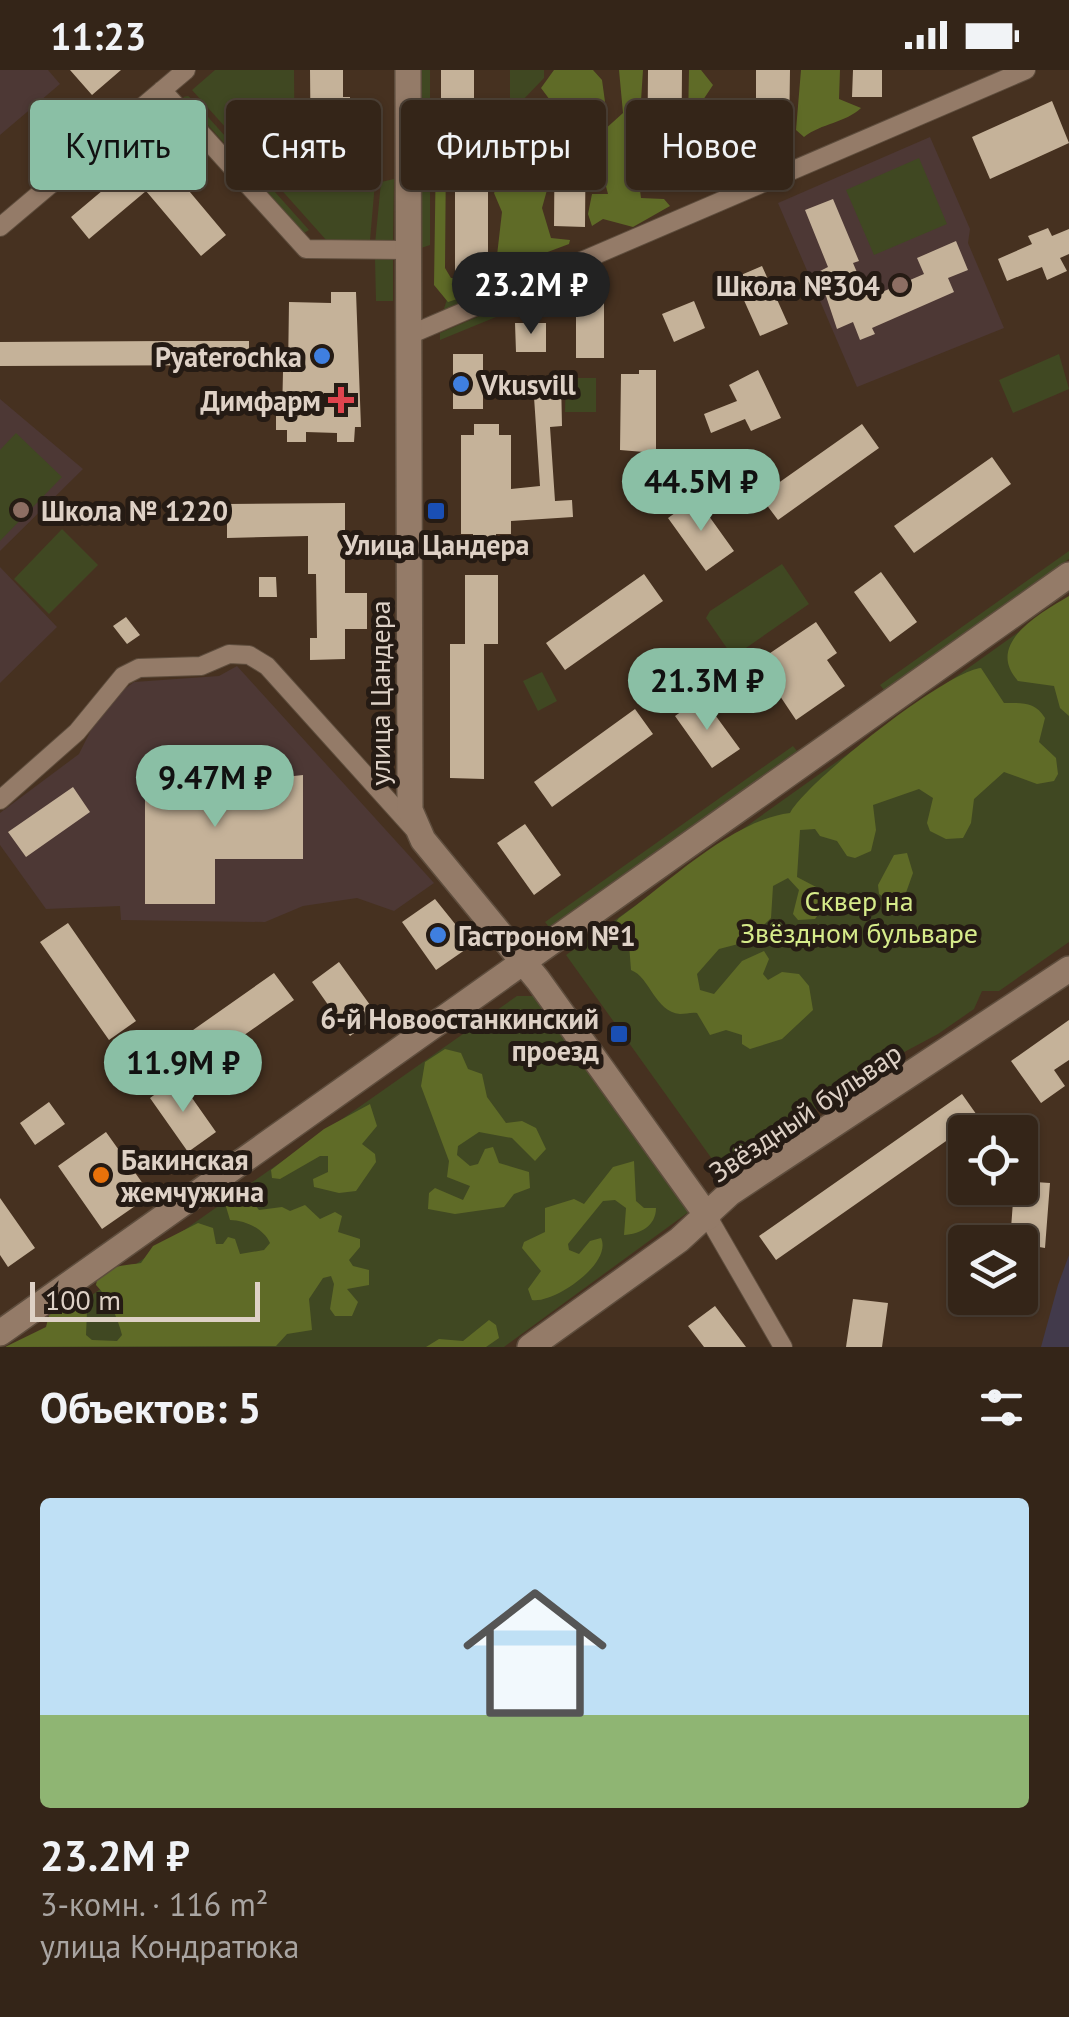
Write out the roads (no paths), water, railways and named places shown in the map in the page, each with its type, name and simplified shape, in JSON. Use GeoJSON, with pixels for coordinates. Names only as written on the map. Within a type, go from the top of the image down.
{"type":"FeatureCollection","features":[{"type":"Feature","properties":{"kind":"street"},"geometry":{"type":"LineString","coordinates":[[0,227],[186,70]]}},
{"type":"Feature","properties":{"kind":"street","name":"улица Цандера"},"geometry":{"type":"LineString","coordinates":[[408,70],[408,793],[423,840],[522,958],[708,1217]]}},
{"type":"Feature","properties":{"kind":"street"},"geometry":{"type":"LineString","coordinates":[[406,336],[1026,70]]}},
{"type":"Feature","properties":{"kind":"street"},"geometry":{"type":"LineString","coordinates":[[162,90],[306,249],[320,253],[407,250]]}},
{"type":"Feature","properties":{"kind":"street"},"geometry":{"type":"LineString","coordinates":[[0,1333],[522,958],[1069,575]]}},
{"type":"Feature","properties":{"kind":"street"},"geometry":{"type":"LineString","coordinates":[[0,800],[77,732],[122,676],[139,668],[201,666],[230,654],[250,655],[267,666],[423,840]]}},
{"type":"Feature","properties":{"kind":"street","name":"Звёздный бульвар"},"geometry":{"type":"LineString","coordinates":[[530,1347],[708,1217],[730,1194],[1069,970]]}},
{"type":"Feature","properties":{"kind":"street"},"geometry":{"type":"LineString","coordinates":[[708,1217],[784,1347]]}},
{"type":"Feature","properties":{"kind":"place","name":"Школа №304"},"geometry":{"type":"Point","coordinates":[900,285]}},
{"type":"Feature","properties":{"kind":"place","name":"Pyaterochka"},"geometry":{"type":"Point","coordinates":[322,356]}},
{"type":"Feature","properties":{"kind":"place","name":"Vkusvill"},"geometry":{"type":"Point","coordinates":[461,384]}},
{"type":"Feature","properties":{"kind":"place","name":"Димфарм"},"geometry":{"type":"Point","coordinates":[341,400]}},
{"type":"Feature","properties":{"kind":"place","name":"Школа № 1220"},"geometry":{"type":"Point","coordinates":[21,510]}},
{"type":"Feature","properties":{"kind":"place","name":"Улица Цандера"},"geometry":{"type":"Point","coordinates":[436,511]}},
{"type":"Feature","properties":{"kind":"place","name":"Гастроном №1"},"geometry":{"type":"Point","coordinates":[438,935]}},
{"type":"Feature","properties":{"kind":"place","name":"6-й Новоостанкинский проезд"},"geometry":{"type":"Point","coordinates":[619,1034]}},
{"type":"Feature","properties":{"kind":"place","name":"Бакинская жемчужина"},"geometry":{"type":"Point","coordinates":[101,1175]}},
{"type":"Feature","properties":{"kind":"park label","name":"Сквер на Звёздном бульваре"},"geometry":{"type":"Point","coordinates":[859,916]}}]}
